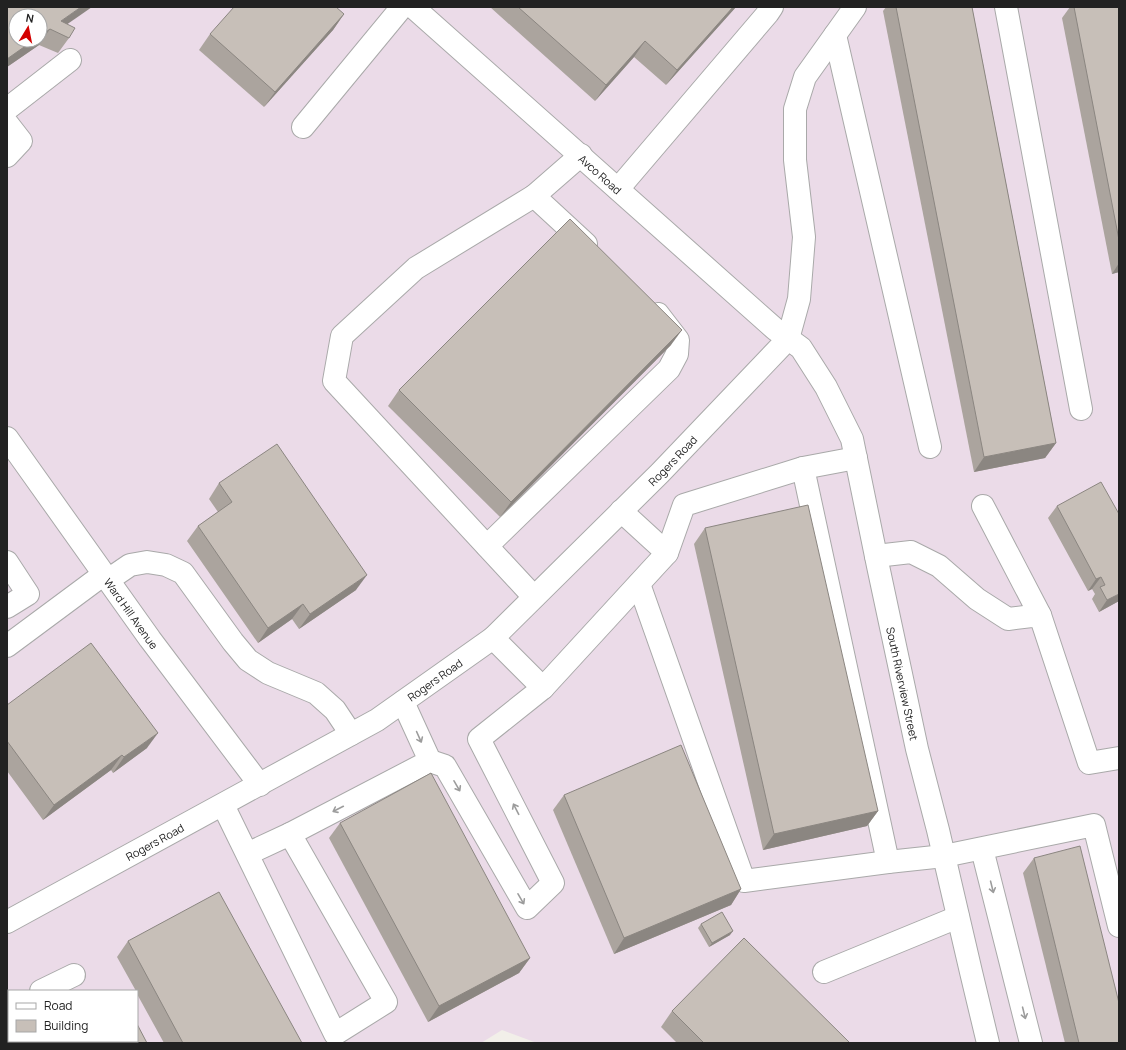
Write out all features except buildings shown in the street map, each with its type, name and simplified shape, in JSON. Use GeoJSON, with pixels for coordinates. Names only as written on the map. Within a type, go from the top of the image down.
{"type":"FeatureCollection","features":[{"type":"Feature","properties":{"kind":"street"},"geometry":{"type":"LineString","coordinates":[[303,127],[402,7]]}},
{"type":"Feature","properties":{"kind":"street","name":"Avco Road"},"geometry":{"type":"LineString","coordinates":[[413,7],[788,339]]}},
{"type":"Feature","properties":{"kind":"street"},"geometry":{"type":"LineString","coordinates":[[618,189],[772,7]]}},
{"type":"Feature","properties":{"kind":"street"},"geometry":{"type":"LineString","coordinates":[[788,339],[799,299],[804,237],[795,160],[795,109],[805,77],[855,7]]}},
{"type":"Feature","properties":{"kind":"street"},"geometry":{"type":"LineString","coordinates":[[1006,7],[1081,409]]}},
{"type":"Feature","properties":{"kind":"street"},"geometry":{"type":"LineString","coordinates":[[835,36],[930,447]]}},
{"type":"Feature","properties":{"kind":"street"},"geometry":{"type":"LineString","coordinates":[[7,108],[70,60]]}},
{"type":"Feature","properties":{"kind":"street"},"geometry":{"type":"LineString","coordinates":[[7,124],[21,141],[7,156]]}},
{"type":"Feature","properties":{"kind":"street"},"geometry":{"type":"LineString","coordinates":[[534,597],[334,381],[342,336],[416,268],[534,196],[581,155]]}},
{"type":"Feature","properties":{"kind":"street"},"geometry":{"type":"LineString","coordinates":[[534,196],[598,256]]}},
{"type":"Feature","properties":{"kind":"street"},"geometry":{"type":"LineString","coordinates":[[487,546],[669,369],[677,354],[678,340],[650,304],[644,299]]}},
{"type":"Feature","properties":{"kind":"street","name":"South Riverview Street"},"geometry":{"type":"LineString","coordinates":[[788,339],[801,348],[826,387],[852,439],[917,749],[988,1043]]}},
{"type":"Feature","properties":{"kind":"street","name":"Rogers Road"},"geometry":{"type":"LineString","coordinates":[[7,922],[377,720],[493,638],[621,511],[788,339]]}},
{"type":"Feature","properties":{"kind":"street","name":"Ward Hill Avenue"},"geometry":{"type":"LineString","coordinates":[[9,444],[150,639],[260,785]]}},
{"type":"Feature","properties":{"kind":"street"},"geometry":{"type":"LineString","coordinates":[[247,854],[290,834],[430,761],[445,766],[526,908],[553,883],[479,738],[544,688],[667,553],[684,505],[803,468],[856,458]]}},
{"type":"Feature","properties":{"kind":"street"},"geometry":{"type":"LineString","coordinates":[[803,468],[888,862]]}},
{"type":"Feature","properties":{"kind":"street"},"geometry":{"type":"LineString","coordinates":[[983,506],[1040,615],[1089,763],[1119,758]]}},
{"type":"Feature","properties":{"kind":"street"},"geometry":{"type":"LineString","coordinates":[[621,511],[667,553]]}},
{"type":"Feature","properties":{"kind":"street"},"geometry":{"type":"LineString","coordinates":[[876,556],[911,552],[940,566],[977,599],[1008,619],[1040,615]]}},
{"type":"Feature","properties":{"kind":"street"},"geometry":{"type":"LineString","coordinates":[[7,562],[28,594],[7,607]]}},
{"type":"Feature","properties":{"kind":"street"},"geometry":{"type":"LineString","coordinates":[[7,646],[106,577],[130,565],[147,562],[166,565],[183,573],[233,642],[248,660],[268,673],[316,693],[334,710],[351,734]]}},
{"type":"Feature","properties":{"kind":"street"},"geometry":{"type":"LineString","coordinates":[[639,584],[744,881],[944,856],[1094,825],[1119,926]]}},
{"type":"Feature","properties":{"kind":"street"},"geometry":{"type":"LineString","coordinates":[[493,638],[544,688]]}},
{"type":"Feature","properties":{"kind":"street"},"geometry":{"type":"LineString","coordinates":[[403,702],[430,761]]}},
{"type":"Feature","properties":{"kind":"street"},"geometry":{"type":"LineString","coordinates":[[223,805],[335,1034],[386,1002],[290,834]]}},
{"type":"Feature","properties":{"kind":"street"},"geometry":{"type":"LineString","coordinates":[[982,849],[1031,1043]]}},
{"type":"Feature","properties":{"kind":"street"},"geometry":{"type":"LineString","coordinates":[[824,972],[958,917]]}},
{"type":"Feature","properties":{"kind":"street"},"geometry":{"type":"LineString","coordinates":[[43,990],[74,975]]}},
{"type":"Feature","properties":{"kind":"shaded area"},"geometry":{"type":"Polygon","coordinates":[[[7,7],[1119,7],[1119,1043],[537,1043],[502,1030],[481,1043],[7,1043],[7,7]]]}}]}
